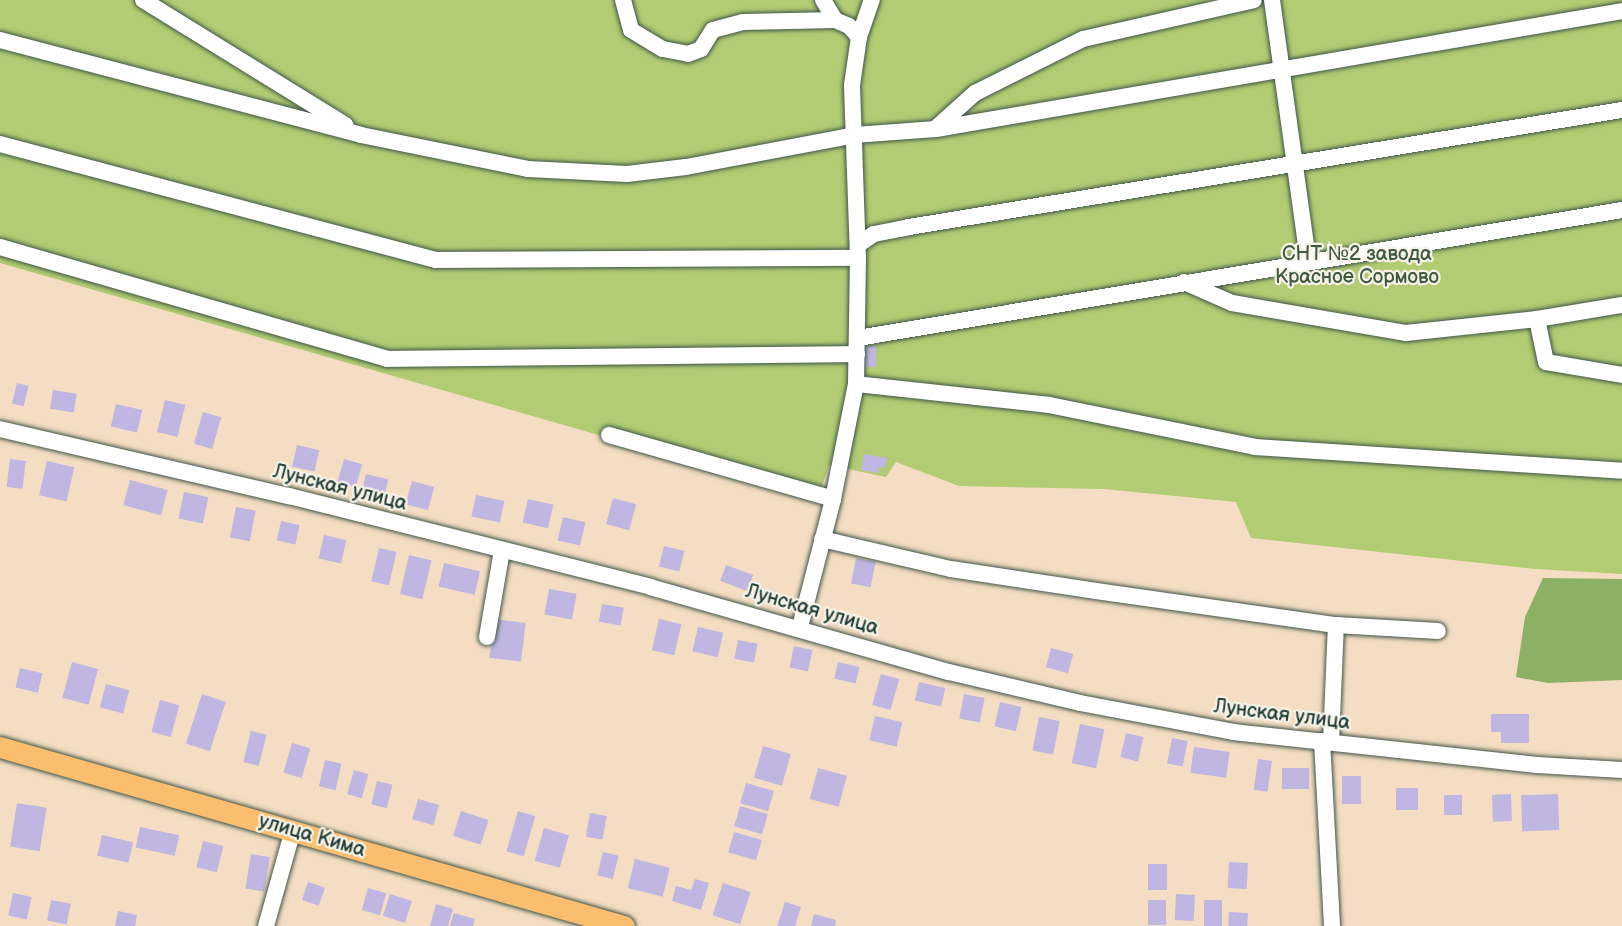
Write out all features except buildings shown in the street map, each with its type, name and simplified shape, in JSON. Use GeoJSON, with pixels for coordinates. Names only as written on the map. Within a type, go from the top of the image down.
{"type":"FeatureCollection","features":[{"type":"Feature","properties":{"kind":"main road","name":"улица Кима"},"geometry":{"type":"LineString","coordinates":[[0,747],[624,926]]}},
{"type":"Feature","properties":{"kind":"street"},"geometry":{"type":"LineString","coordinates":[[143,0],[361,135]]}},
{"type":"Feature","properties":{"kind":"street"},"geometry":{"type":"LineString","coordinates":[[623,0],[631,30],[663,49],[688,54],[701,49],[713,30],[743,22],[835,20],[849,26],[859,38]]}},
{"type":"Feature","properties":{"kind":"street"},"geometry":{"type":"LineString","coordinates":[[823,0],[835,20]]}},
{"type":"Feature","properties":{"kind":"street"},"geometry":{"type":"LineString","coordinates":[[800,627],[833,499],[856,384],[858,251],[852,85],[859,38],[872,0]]}},
{"type":"Feature","properties":{"kind":"street"},"geometry":{"type":"LineString","coordinates":[[936,129],[975,93],[1083,39],[1254,0]]}},
{"type":"Feature","properties":{"kind":"street"},"geometry":{"type":"LineString","coordinates":[[1272,0],[1292,166],[1308,261]]}},
{"type":"Feature","properties":{"kind":"street"},"geometry":{"type":"LineString","coordinates":[[0,40],[361,135],[528,169],[576,174],[627,174],[686,167],[855,135],[936,129],[1280,67],[1622,11]]}},
{"type":"Feature","properties":{"kind":"street"},"geometry":{"type":"LineString","coordinates":[[0,144],[436,260],[858,251],[874,234],[909,227],[1292,166],[1622,110]]}},
{"type":"Feature","properties":{"kind":"street"},"geometry":{"type":"LineString","coordinates":[[0,247],[387,359],[858,346],[1183,282],[1622,210]]}},
{"type":"Feature","properties":{"kind":"street"},"geometry":{"type":"LineString","coordinates":[[1183,282],[1232,303],[1406,333],[1537,319],[1622,305]]}},
{"type":"Feature","properties":{"kind":"street"},"geometry":{"type":"LineString","coordinates":[[1537,319],[1546,362],[1622,375]]}},
{"type":"Feature","properties":{"kind":"street"},"geometry":{"type":"LineString","coordinates":[[856,384],[1049,405],[1256,447],[1622,471]]}},
{"type":"Feature","properties":{"kind":"street","name":"Лунская улица"},"geometry":{"type":"LineString","coordinates":[[1,433],[502,550],[800,627],[949,672],[1080,704],[1233,732],[1537,765],[1622,770]]}},
{"type":"Feature","properties":{"kind":"street"},"geometry":{"type":"LineString","coordinates":[[609,435],[833,499]]}},
{"type":"Feature","properties":{"kind":"street"},"geometry":{"type":"LineString","coordinates":[[822,539],[951,569],[1336,625],[1438,631]]}},
{"type":"Feature","properties":{"kind":"street"},"geometry":{"type":"LineString","coordinates":[[487,637],[502,550]]}},
{"type":"Feature","properties":{"kind":"street"},"geometry":{"type":"LineString","coordinates":[[1332,926],[1326,742],[1336,625]]}},
{"type":"Feature","properties":{"kind":"street"},"geometry":{"type":"LineString","coordinates":[[266,926],[293,830]]}},
{"type":"Feature","properties":{"kind":"green space","name":"СНТ №2 завода Красное Сормово"},"geometry":{"type":"Polygon","coordinates":[[[0,0],[1622,0],[1622,574],[1536,569],[1251,538],[1236,502],[1104,489],[959,486],[896,462],[886,477],[829,465],[818,498],[0,263],[0,0]]]}},
{"type":"Feature","properties":{"kind":"green space"},"geometry":{"type":"Polygon","coordinates":[[[1543,578],[1622,579],[1622,680],[1548,683],[1516,677],[1525,617],[1543,578]]]}}]}
